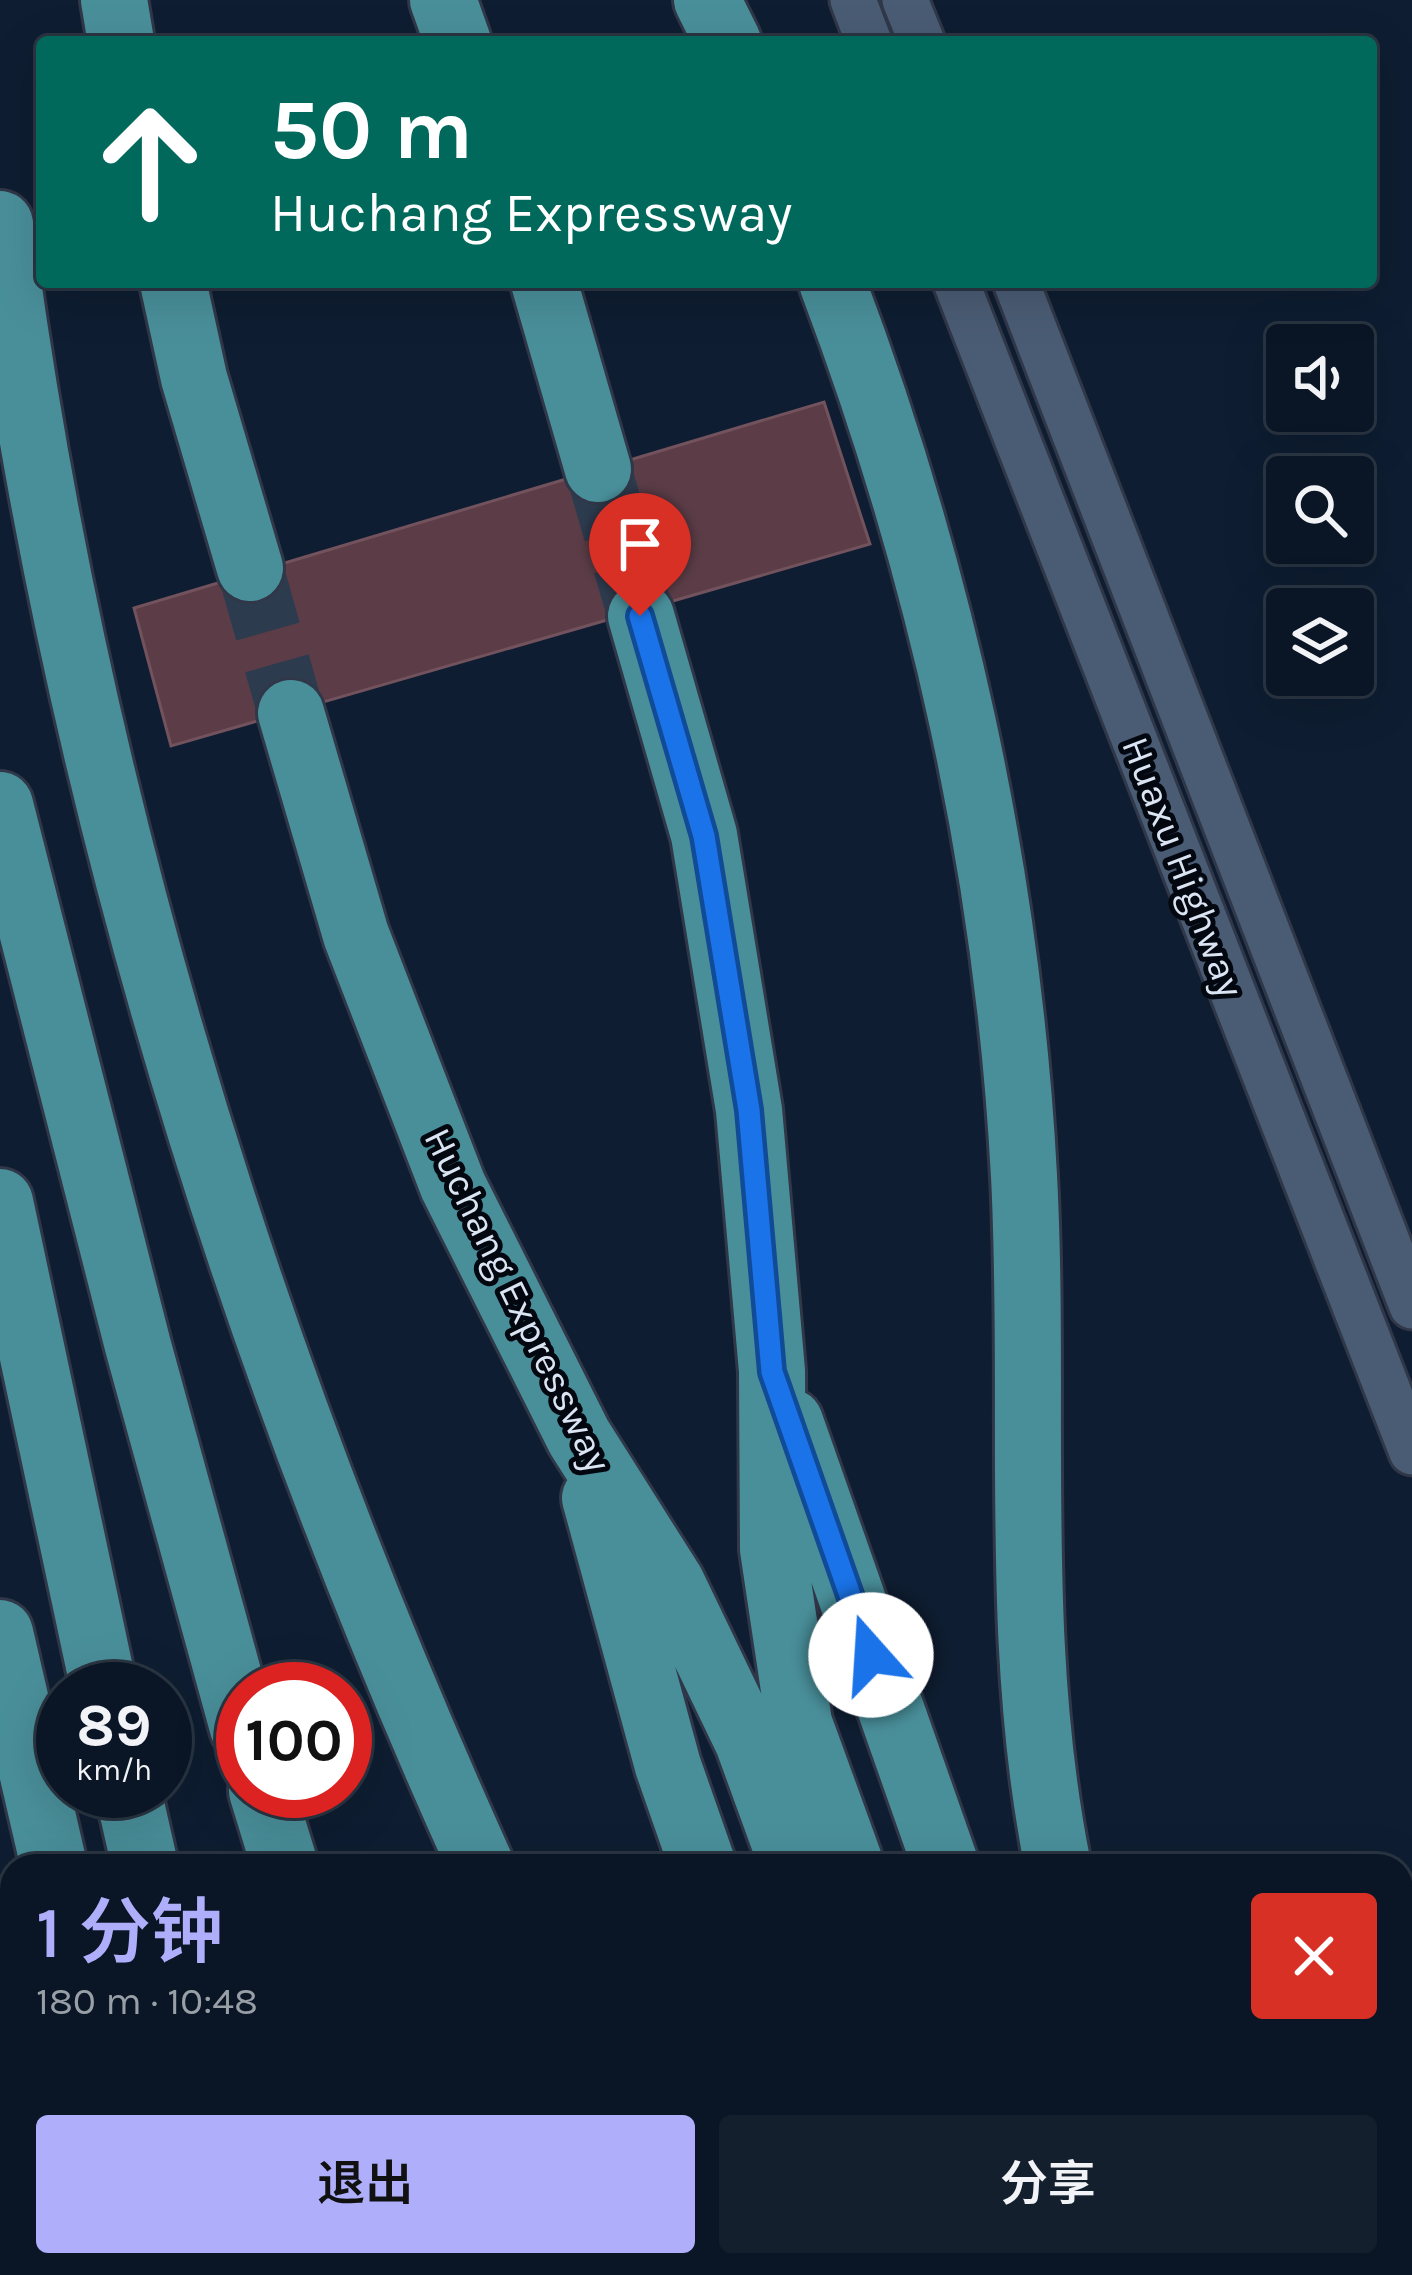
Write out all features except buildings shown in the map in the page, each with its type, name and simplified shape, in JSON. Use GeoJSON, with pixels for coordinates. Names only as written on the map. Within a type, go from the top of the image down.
{"type":"FeatureCollection","features":[{"type":"Feature","properties":{"kind":"highway"},"geometry":{"type":"LineString","coordinates":[[114,0],[120,36]]}},
{"type":"Feature","properties":{"kind":"highway"},"geometry":{"type":"LineString","coordinates":[[443,0],[456,36]]}},
{"type":"Feature","properties":{"kind":"highway"},"geometry":{"type":"LineString","coordinates":[[707,0],[725,36]]}},
{"type":"Feature","properties":{"kind":"highway"},"geometry":{"type":"LineString","coordinates":[[0,224],[15,338],[64,606],[126,874],[212,1176],[298,1428],[399,1686],[476,1854]]}},
{"type":"Feature","properties":{"kind":"highway"},"geometry":{"type":"LineString","coordinates":[[174,288],[194,378],[250,568]]}},
{"type":"Feature","properties":{"kind":"highway"},"geometry":{"type":"LineString","coordinates":[[546,288],[598,469]]}},
{"type":"Feature","properties":{"kind":"highway"},"geometry":{"type":"LineString","coordinates":[[834,288],[871,385],[926,566],[970,751],[1005,966],[1024,1175],[1033,1644],[1057,1854]]}},
{"type":"Feature","properties":{"kind":"highway"},"geometry":{"type":"LineString","coordinates":[[640,616],[704,836],[749,1110],[772,1372],[772,1549],[799,1723],[847,1854]]}},
{"type":"Feature","properties":{"kind":"highway","name":"Huchang Expressway"},"geometry":{"type":"LineString","coordinates":[[291,713],[356,934],[453,1186],[579,1437],[672,1584],[748,1742],[789,1854]]}},
{"type":"Feature","properties":{"kind":"highway"},"geometry":{"type":"LineString","coordinates":[[0,805],[138,1346],[225,1662]]}},
{"type":"Feature","properties":{"kind":"highway"},"geometry":{"type":"LineString","coordinates":[[0,1202],[98,1662]]}},
{"type":"Feature","properties":{"kind":"highway"},"geometry":{"type":"LineString","coordinates":[[772,1372],[942,1854]]}},
{"type":"Feature","properties":{"kind":"highway"},"geometry":{"type":"LineString","coordinates":[[579,1437],[668,1766],[699,1854]]}},
{"type":"Feature","properties":{"kind":"highway"},"geometry":{"type":"LineString","coordinates":[[0,1633],[47,1854]]}},
{"type":"Feature","properties":{"kind":"highway"},"geometry":{"type":"LineString","coordinates":[[0,1700],[46,1854]]}},
{"type":"Feature","properties":{"kind":"highway"},"geometry":{"type":"LineString","coordinates":[[134,1818],[142,1854]]}},
{"type":"Feature","properties":{"kind":"highway"},"geometry":{"type":"LineString","coordinates":[[270,1818],[281,1854]]}},
{"type":"Feature","properties":{"kind":"street"},"geometry":{"type":"LineString","coordinates":[[854,0],[867,36]]}},
{"type":"Feature","properties":{"kind":"street"},"geometry":{"type":"LineString","coordinates":[[905,0],[920,36]]}},
{"type":"Feature","properties":{"kind":"street","name":"Huaxu Highway"},"geometry":{"type":"LineString","coordinates":[[958,288],[1412,1452]]}},
{"type":"Feature","properties":{"kind":"street","name":"Huaxu Highway"},"geometry":{"type":"LineString","coordinates":[[1018,288],[1412,1306]]}},
{"type":"Feature","properties":{"kind":"tunnel"},"geometry":{"type":"LineString","coordinates":[[598,469],[641,616]]}},
{"type":"Feature","properties":{"kind":"tunnel"},"geometry":{"type":"LineString","coordinates":[[250,568],[291,713]]}},
{"type":"Feature","properties":{"kind":"route"},"geometry":{"type":"LineString","coordinates":[[640,616],[704,836],[749,1110],[772,1372],[871,1655]]}}]}
